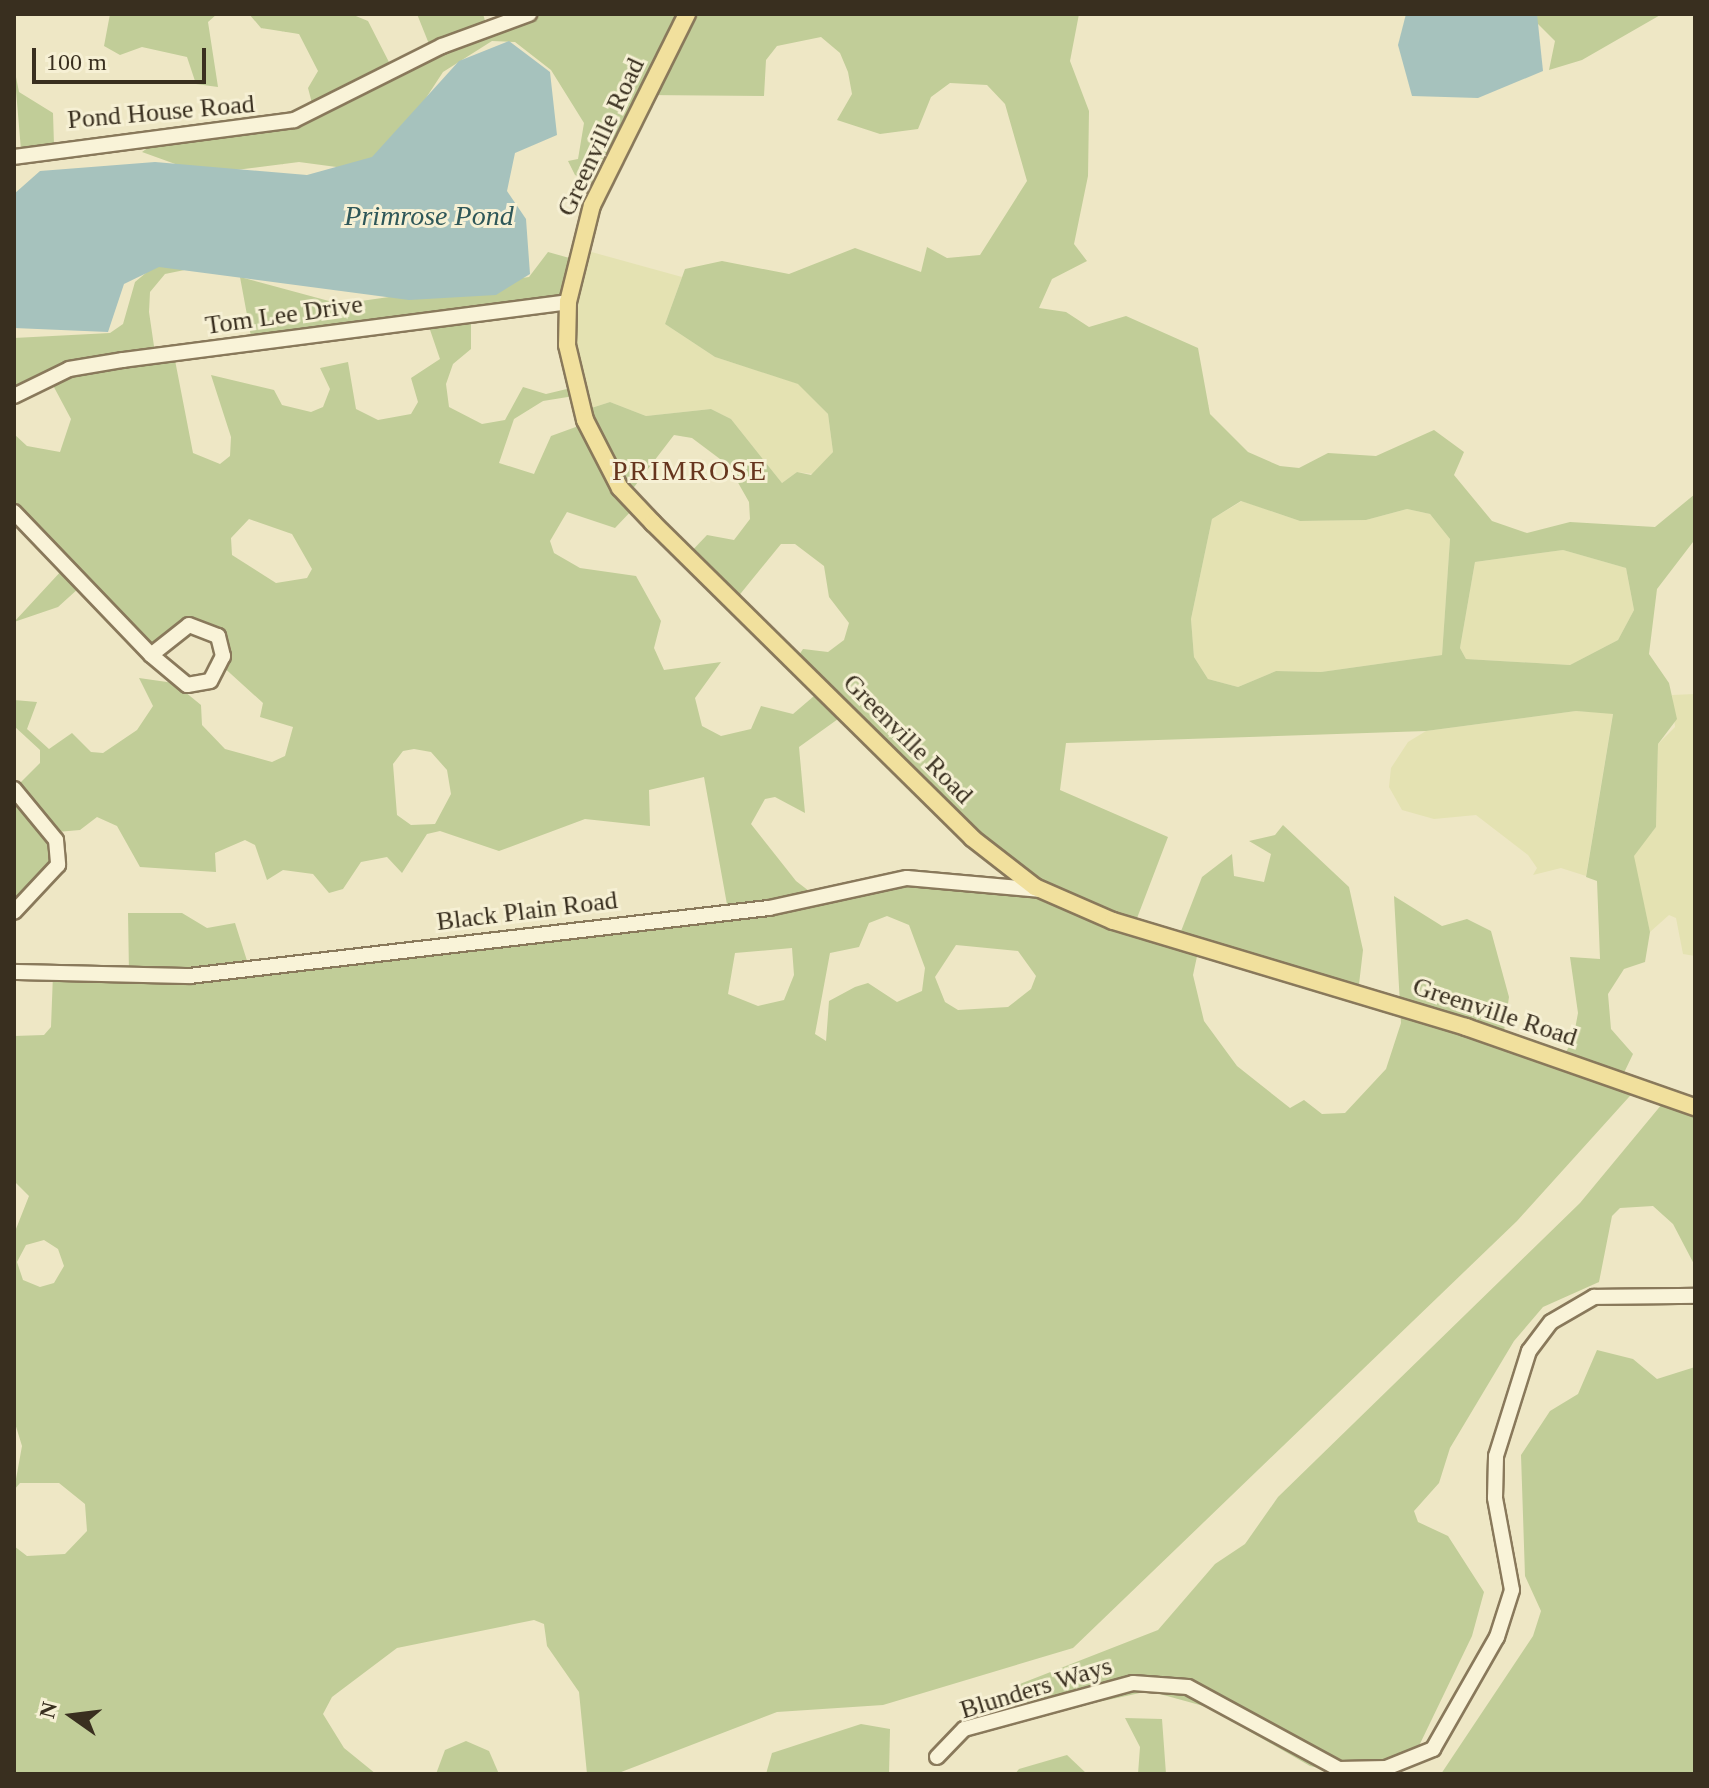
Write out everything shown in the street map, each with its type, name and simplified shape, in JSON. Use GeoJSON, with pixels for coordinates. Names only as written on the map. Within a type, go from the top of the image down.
{"type":"FeatureCollection","features":[{"type":"Feature","properties":{"kind":"main road","name":"Greenville Road"},"geometry":{"type":"LineString","coordinates":[[687,14],[592,205],[568,302],[574,391],[620,488],[972,838],[1043,891],[1113,921],[1451,1022],[1695,1107]]}},
{"type":"Feature","properties":{"kind":"street","name":"Pond House Road"},"geometry":{"type":"LineString","coordinates":[[14,157],[48,147],[211,136],[294,120],[442,46],[529,14]]}},
{"type":"Feature","properties":{"kind":"street","name":"Tom Lee Drive"},"geometry":{"type":"LineString","coordinates":[[14,396],[69,369],[110,362],[568,302]]}},
{"type":"Feature","properties":{"kind":"street"},"geometry":{"type":"LineString","coordinates":[[14,512],[151,655],[187,685],[210,681],[223,656],[218,636],[189,625],[151,655]]}},
{"type":"Feature","properties":{"kind":"street"},"geometry":{"type":"LineString","coordinates":[[14,789],[56,840],[58,865],[14,912]]}},
{"type":"Feature","properties":{"kind":"street","name":"Black Plain Road"},"geometry":{"type":"LineString","coordinates":[[14,972],[189,976],[769,908],[907,878],[1043,891]]}},
{"type":"Feature","properties":{"kind":"street","name":"Blunders Ways"},"geometry":{"type":"LineString","coordinates":[[937,1757],[964,1729],[1133,1683],[1188,1687],[1339,1769],[1386,1768],[1433,1749],[1497,1637],[1512,1590],[1495,1498],[1496,1456],[1529,1351],[1551,1322],[1594,1297],[1695,1296]]}},
{"type":"Feature","properties":{"kind":"shaded area"},"geometry":{"type":"Polygon","coordinates":[[[577,248],[682,277],[665,324],[715,357],[799,384],[828,414],[833,452],[813,474],[797,472],[782,483],[731,419],[711,409],[646,416],[610,402],[582,411],[576,399],[577,248]]]}},
{"type":"Feature","properties":{"kind":"shaded area"},"geometry":{"type":"Polygon","coordinates":[[[1242,501],[1300,521],[1366,520],[1407,509],[1430,514],[1450,539],[1442,655],[1321,672],[1276,671],[1238,687],[1208,679],[1194,657],[1191,619],[1212,519],[1242,501]]]}},
{"type":"Feature","properties":{"kind":"shaded area"},"geometry":{"type":"Polygon","coordinates":[[[1563,550],[1626,568],[1634,610],[1618,640],[1570,665],[1466,659],[1460,648],[1475,562],[1563,550]]]}},
{"type":"Feature","properties":{"kind":"shaded area"},"geometry":{"type":"Polygon","coordinates":[[[1695,694],[1695,956],[1683,954],[1676,918],[1669,915],[1650,932],[1633,856],[1656,827],[1658,744],[1675,727],[1672,695],[1695,694]]]}},
{"type":"Feature","properties":{"kind":"shaded area"},"geometry":{"type":"Polygon","coordinates":[[[1576,711],[1613,713],[1586,876],[1561,868],[1533,875],[1537,868],[1528,855],[1476,815],[1434,819],[1402,810],[1389,787],[1391,768],[1408,742],[1426,731],[1576,711]]]}},
{"type":"Feature","properties":{"kind":"green space"},"geometry":{"type":"Polygon","coordinates":[[[110,14],[217,14],[208,22],[218,87],[196,84],[187,57],[142,47],[120,55],[104,46],[110,14]]]}},
{"type":"Feature","properties":{"kind":"green space"},"geometry":{"type":"Polygon","coordinates":[[[249,14],[351,14],[368,21],[392,68],[431,49],[417,14],[483,14],[487,27],[527,14],[1079,14],[1070,61],[1089,111],[1088,176],[1074,244],[1087,261],[1052,279],[1039,308],[1066,312],[1089,327],[1126,316],[1198,348],[1210,414],[1248,452],[1280,466],[1299,468],[1328,453],[1376,456],[1434,430],[1464,452],[1454,475],[1492,521],[1527,533],[1570,522],[1655,527],[1695,494],[1693,542],[1657,589],[1649,654],[1669,683],[1677,719],[1658,744],[1656,827],[1634,856],[1650,932],[1645,962],[1624,969],[1608,994],[1611,1029],[1633,1054],[1621,1079],[1638,1087],[1517,1221],[1073,1648],[883,1705],[777,1712],[616,1774],[587,1774],[579,1692],[547,1646],[544,1624],[534,1620],[397,1648],[332,1697],[323,1714],[344,1748],[376,1774],[14,1774],[14,1546],[27,1556],[65,1554],[87,1531],[85,1504],[59,1483],[20,1483],[14,1490],[22,1446],[14,1420],[14,1234],[29,1196],[14,1181],[14,1036],[44,1035],[51,1027],[53,974],[129,973],[128,913],[182,913],[207,928],[235,923],[249,967],[728,910],[704,777],[649,790],[650,826],[585,819],[499,851],[440,831],[427,834],[402,873],[387,857],[361,862],[343,889],[329,893],[313,874],[283,870],[267,880],[255,845],[245,840],[215,853],[216,872],[140,867],[117,826],[97,817],[80,830],[57,832],[56,862],[14,909],[14,789],[40,763],[40,750],[14,726],[14,700],[37,702],[27,729],[49,749],[72,733],[91,752],[103,753],[137,730],[153,706],[139,678],[174,683],[201,705],[202,725],[225,749],[272,762],[285,756],[293,727],[260,717],[263,703],[220,664],[220,645],[185,625],[153,650],[79,588],[58,607],[14,622],[63,569],[14,514],[14,434],[27,446],[60,452],[71,419],[48,376],[14,394],[14,338],[110,333],[123,324],[135,282],[153,267],[209,265],[165,274],[150,292],[149,312],[155,353],[174,355],[193,453],[220,464],[230,456],[231,437],[211,375],[274,390],[282,405],[311,412],[323,407],[330,389],[320,368],[348,362],[356,409],[378,420],[411,414],[418,402],[411,378],[440,359],[427,321],[252,342],[240,277],[340,304],[529,277],[548,252],[573,259],[566,302],[471,314],[471,349],[453,364],[446,384],[449,407],[482,424],[505,420],[523,387],[546,394],[571,388],[574,396],[543,401],[514,419],[499,463],[534,474],[551,436],[584,424],[582,411],[610,402],[646,416],[711,409],[731,419],[782,483],[797,472],[811,475],[833,452],[828,414],[798,384],[715,357],[665,324],[685,269],[722,261],[789,274],[855,248],[921,272],[927,247],[947,258],[980,255],[1027,181],[1005,104],[987,85],[950,83],[931,97],[918,129],[880,134],[837,120],[852,94],[848,72],[840,53],[821,37],[777,46],[766,60],[764,96],[645,95],[599,186],[575,175],[568,161],[578,159],[584,123],[551,70],[515,42],[492,41],[443,72],[409,124],[359,170],[299,162],[203,174],[142,152],[156,142],[228,133],[313,107],[308,88],[318,71],[299,34],[261,28],[249,14]],[[674,435],[628,495],[635,507],[615,528],[567,512],[550,541],[554,553],[580,568],[636,576],[661,621],[654,648],[664,670],[721,662],[695,698],[702,726],[721,736],[751,729],[761,706],[793,714],[821,690],[795,661],[803,649],[828,652],[844,640],[849,623],[829,597],[824,566],[795,544],[781,544],[737,598],[687,556],[707,535],[734,540],[750,519],[749,502],[728,465],[692,438],[674,435]],[[1241,501],[1212,519],[1191,619],[1194,657],[1208,679],[1238,687],[1276,671],[1321,672],[1442,655],[1450,539],[1430,514],[1407,509],[1366,520],[1300,521],[1241,501]],[[249,519],[231,538],[232,555],[276,583],[307,578],[312,569],[292,534],[249,519]],[[1563,550],[1475,562],[1460,648],[1466,659],[1570,665],[1618,640],[1634,610],[1626,568],[1563,550]],[[1576,711],[1426,731],[1066,743],[1060,790],[1168,837],[1134,926],[1178,939],[1202,877],[1232,854],[1234,876],[1264,882],[1271,854],[1249,841],[1275,835],[1283,825],[1349,887],[1363,950],[1358,993],[1199,947],[1193,975],[1204,1021],[1237,1066],[1290,1108],[1304,1100],[1322,1114],[1345,1113],[1386,1069],[1401,1023],[1394,896],[1442,926],[1467,919],[1491,931],[1509,997],[1503,1038],[1561,1060],[1573,1040],[1578,1013],[1570,957],[1600,959],[1597,881],[1586,877],[1613,714],[1576,711]],[[845,714],[799,747],[805,813],[775,797],[765,799],[751,824],[796,881],[818,898],[872,882],[1031,889],[845,714]],[[414,749],[403,751],[393,764],[397,815],[411,825],[435,824],[451,794],[447,770],[431,752],[414,749]],[[887,916],[869,923],[859,947],[830,953],[815,1034],[826,1041],[829,1001],[855,987],[868,983],[897,1002],[922,991],[925,968],[909,925],[887,916]],[[956,945],[935,977],[945,1002],[958,1010],[1008,1007],[1031,989],[1036,976],[1018,951],[956,945]],[[792,948],[735,953],[728,994],[758,1006],[784,1000],[794,975],[792,948]],[[44,1240],[26,1245],[17,1262],[23,1280],[40,1287],[54,1283],[64,1266],[58,1249],[44,1240]]]}},
{"type":"Feature","properties":{"kind":"green space"},"geometry":{"type":"Polygon","coordinates":[[[1528,14],[1662,14],[1582,60],[1549,70],[1555,41],[1528,14]]]}},
{"type":"Feature","properties":{"kind":"green space"},"geometry":{"type":"Polygon","coordinates":[[[14,67],[19,92],[53,113],[54,145],[21,150],[14,67]]]}},
{"type":"Feature","properties":{"kind":"green space"},"geometry":{"type":"Polygon","coordinates":[[[1667,1098],[1695,1108],[1695,1266],[1673,1224],[1653,1206],[1620,1208],[1612,1216],[1599,1282],[1543,1307],[1514,1341],[1450,1448],[1439,1483],[1414,1511],[1418,1522],[1448,1536],[1484,1592],[1472,1636],[1417,1750],[1345,1774],[1310,1766],[1207,1707],[1149,1691],[1034,1716],[1015,1686],[1158,1630],[1215,1564],[1245,1544],[1278,1497],[1580,1203],[1667,1098]]]}},
{"type":"Feature","properties":{"kind":"green space"},"geometry":{"type":"Polygon","coordinates":[[[1597,1350],[1633,1359],[1657,1379],[1695,1367],[1695,1774],[1441,1774],[1533,1636],[1541,1611],[1525,1576],[1521,1455],[1550,1411],[1578,1394],[1597,1350]]]}},
{"type":"Feature","properties":{"kind":"green space"},"geometry":{"type":"Polygon","coordinates":[[[1125,1718],[1162,1719],[1166,1774],[1138,1774],[1140,1747],[1125,1718]]]}},
{"type":"Feature","properties":{"kind":"green space"},"geometry":{"type":"Polygon","coordinates":[[[861,1724],[890,1729],[889,1774],[766,1774],[772,1753],[861,1724]]]}},
{"type":"Feature","properties":{"kind":"green space"},"geometry":{"type":"Polygon","coordinates":[[[466,1741],[489,1751],[499,1774],[436,1774],[445,1750],[466,1741]]]}},
{"type":"Feature","properties":{"kind":"green space"},"geometry":{"type":"Polygon","coordinates":[[[1067,1755],[1087,1774],[1015,1774],[1019,1769],[1067,1755]]]}},
{"type":"Feature","properties":{"kind":"water"},"geometry":{"type":"Polygon","coordinates":[[[1406,14],[1537,14],[1543,71],[1478,98],[1412,96],[1398,45],[1406,14]]]}},
{"type":"Feature","properties":{"kind":"water","name":"Primrose Pond"},"geometry":{"type":"Polygon","coordinates":[[[509,41],[550,72],[557,135],[515,153],[507,191],[526,219],[530,274],[496,295],[409,300],[159,267],[124,284],[108,332],[14,328],[14,194],[40,171],[155,162],[307,175],[372,157],[459,61],[509,41]]]}},
{"type":"Feature","properties":{"kind":"district","name":"PRIMROSE"},"geometry":{"type":"Point","coordinates":[690,471]}}]}
